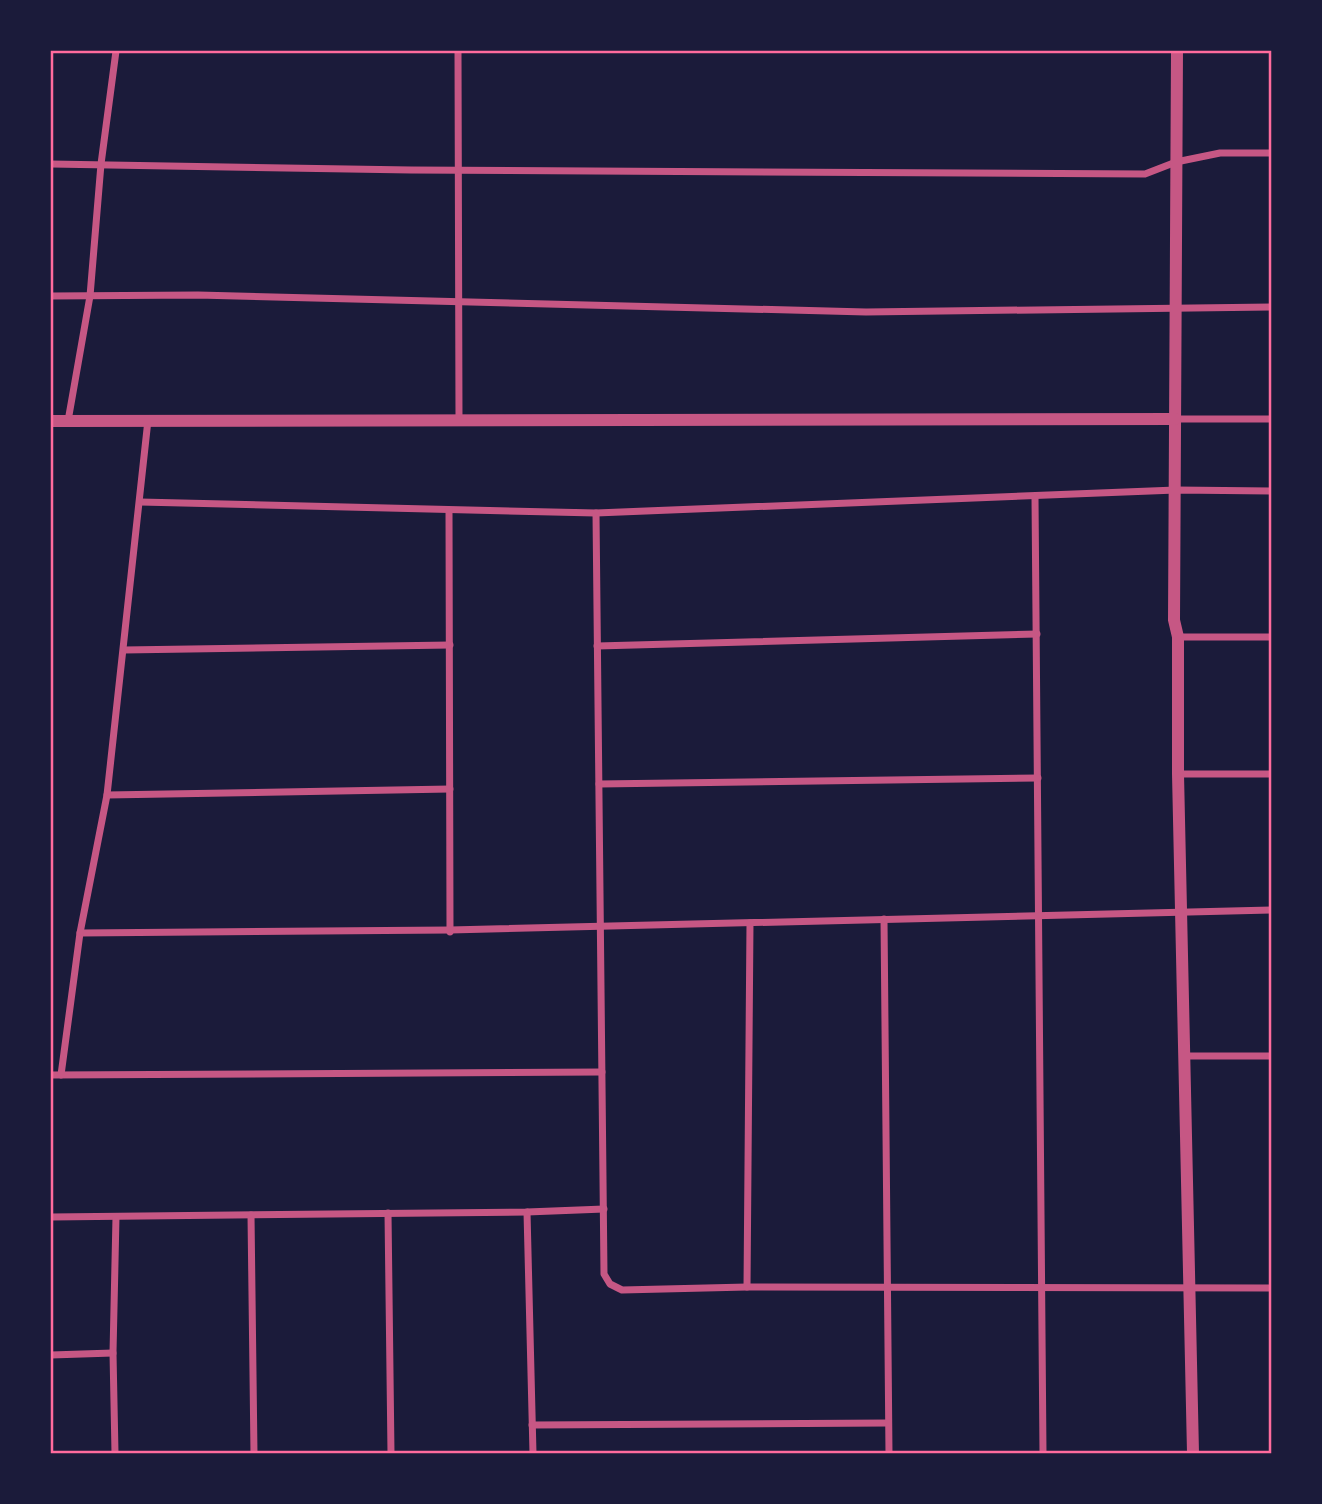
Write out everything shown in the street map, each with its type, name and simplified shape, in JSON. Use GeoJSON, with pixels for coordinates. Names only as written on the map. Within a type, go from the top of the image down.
{"type":"FeatureCollection","features":[{"type":"Feature","properties":{"kind":"street"},"geometry":{"type":"LineString","coordinates":[[68,421],[90,296],[116,51]]}},
{"type":"Feature","properties":{"kind":"street"},"geometry":{"type":"LineString","coordinates":[[458,51],[460,421]]}},
{"type":"Feature","properties":{"kind":"street"},"geometry":{"type":"LineString","coordinates":[[1177,51],[1174,620],[1178,638],[1178,774],[1193,1453]]}},
{"type":"Feature","properties":{"kind":"street"},"geometry":{"type":"LineString","coordinates":[[51,164],[459,170],[1145,174],[1220,153],[1271,153]]}},
{"type":"Feature","properties":{"kind":"street"},"geometry":{"type":"LineString","coordinates":[[51,296],[198,295],[866,312],[1271,307]]}},
{"type":"Feature","properties":{"kind":"street"},"geometry":{"type":"LineString","coordinates":[[51,421],[1271,419]]}},
{"type":"Feature","properties":{"kind":"street"},"geometry":{"type":"LineString","coordinates":[[61,1075],[80,933],[107,795],[148,420]]}},
{"type":"Feature","properties":{"kind":"street"},"geometry":{"type":"LineString","coordinates":[[140,502],[596,513],[1176,491],[1271,491]]}},
{"type":"Feature","properties":{"kind":"street"},"geometry":{"type":"LineString","coordinates":[[1035,497],[1043,1453]]}},
{"type":"Feature","properties":{"kind":"street"},"geometry":{"type":"LineString","coordinates":[[449,510],[450,931]]}},
{"type":"Feature","properties":{"kind":"street"},"geometry":{"type":"LineString","coordinates":[[596,513],[604,1274],[610,1284],[622,1290],[747,1287],[1271,1288]]}},
{"type":"Feature","properties":{"kind":"street"},"geometry":{"type":"LineString","coordinates":[[597,646],[1037,634]]}},
{"type":"Feature","properties":{"kind":"street"},"geometry":{"type":"LineString","coordinates":[[1178,638],[1271,637]]}},
{"type":"Feature","properties":{"kind":"street"},"geometry":{"type":"LineString","coordinates":[[124,650],[450,645]]}},
{"type":"Feature","properties":{"kind":"street"},"geometry":{"type":"LineString","coordinates":[[1178,774],[1271,774]]}},
{"type":"Feature","properties":{"kind":"street"},"geometry":{"type":"LineString","coordinates":[[599,784],[1038,778]]}},
{"type":"Feature","properties":{"kind":"street"},"geometry":{"type":"LineString","coordinates":[[107,795],[450,789]]}},
{"type":"Feature","properties":{"kind":"street"},"geometry":{"type":"LineString","coordinates":[[80,933],[450,931],[1181,911],[1271,911]]}},
{"type":"Feature","properties":{"kind":"street"},"geometry":{"type":"LineString","coordinates":[[884,919],[889,1453]]}},
{"type":"Feature","properties":{"kind":"street"},"geometry":{"type":"LineString","coordinates":[[747,1287],[750,923]]}},
{"type":"Feature","properties":{"kind":"street"},"geometry":{"type":"LineString","coordinates":[[1184,1056],[1271,1056]]}},
{"type":"Feature","properties":{"kind":"street"},"geometry":{"type":"LineString","coordinates":[[51,1075],[602,1072]]}},
{"type":"Feature","properties":{"kind":"street"},"geometry":{"type":"LineString","coordinates":[[51,1217],[604,1209]]}},
{"type":"Feature","properties":{"kind":"street"},"geometry":{"type":"LineString","coordinates":[[527,1212],[533,1453]]}},
{"type":"Feature","properties":{"kind":"street"},"geometry":{"type":"LineString","coordinates":[[388,1213],[391,1453]]}},
{"type":"Feature","properties":{"kind":"street"},"geometry":{"type":"LineString","coordinates":[[251,1215],[254,1453]]}},
{"type":"Feature","properties":{"kind":"street"},"geometry":{"type":"LineString","coordinates":[[115,1453],[113,1353],[116,1217]]}},
{"type":"Feature","properties":{"kind":"street"},"geometry":{"type":"LineString","coordinates":[[51,1355],[113,1353]]}},
{"type":"Feature","properties":{"kind":"street"},"geometry":{"type":"LineString","coordinates":[[532,1425],[888,1423]]}}]}
